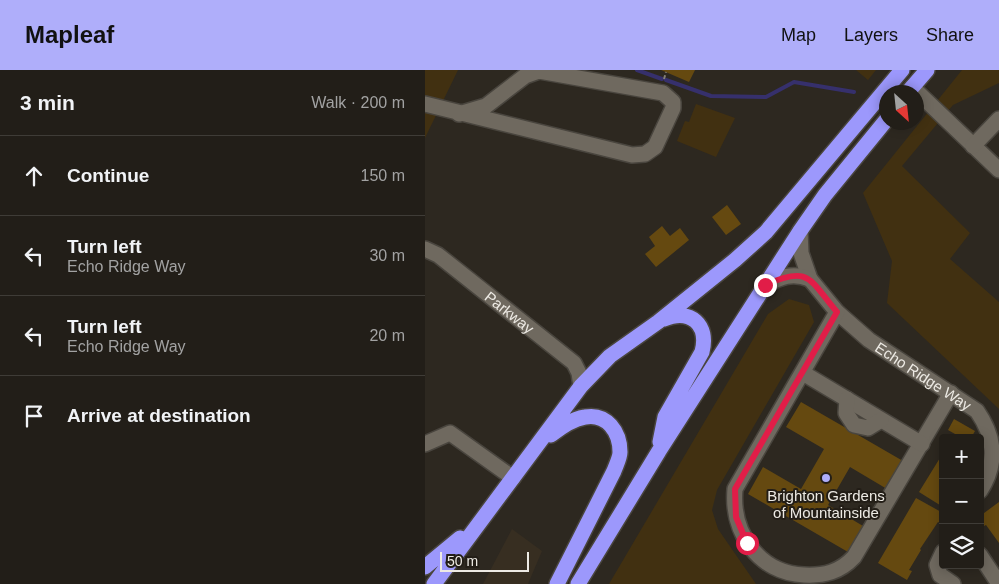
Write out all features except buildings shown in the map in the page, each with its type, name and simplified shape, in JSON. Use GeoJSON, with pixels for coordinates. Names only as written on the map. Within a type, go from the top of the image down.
{"type":"FeatureCollection","features":[{"type":"Feature","properties":{"kind":"highway"},"geometry":{"type":"LineString","coordinates":[[434,584],[581,386],[610,356],[658,322],[735,260],[766,232],[902,70]]}},
{"type":"Feature","properties":{"kind":"highway"},"geometry":{"type":"LineString","coordinates":[[914,85],[927,70]]}},
{"type":"Feature","properties":{"kind":"highway"},"geometry":{"type":"LineString","coordinates":[[578,584],[659,451],[800,231],[825,195],[879,128]]}},
{"type":"Feature","properties":{"kind":"highway"},"geometry":{"type":"LineString","coordinates":[[658,322],[679,315],[691,318],[701,328],[704,344],[665,418],[659,451]]}},
{"type":"Feature","properties":{"kind":"highway"},"geometry":{"type":"LineString","coordinates":[[535,449],[566,424],[585,417],[599,417],[609,422],[617,436],[620,454],[615,471],[557,584]]}},
{"type":"Feature","properties":{"kind":"highway"},"geometry":{"type":"LineString","coordinates":[[425,567],[477,525]]}},
{"type":"Feature","properties":{"kind":"street"},"geometry":{"type":"LineString","coordinates":[[425,104],[459,114],[639,155],[651,152],[655,147],[673,108],[673,102],[663,93],[539,71],[525,76],[486,106],[459,114]]}},
{"type":"Feature","properties":{"kind":"street"},"geometry":{"type":"LineString","coordinates":[[924,102],[999,170]]}},
{"type":"Feature","properties":{"kind":"street"},"geometry":{"type":"LineString","coordinates":[[973,146],[999,119]]}},
{"type":"Feature","properties":{"kind":"street","name":"Echo Ridge Way"},"geometry":{"type":"LineString","coordinates":[[800,231],[801,253],[809,279],[837,312],[869,340],[977,411],[987,426],[992,445],[991,463],[984,481]]}},
{"type":"Feature","properties":{"kind":"street","name":"Parkway"},"geometry":{"type":"LineString","coordinates":[[425,250],[438,255],[574,363],[579,373],[581,386]]}},
{"type":"Feature","properties":{"kind":"street"},"geometry":{"type":"LineString","coordinates":[[765,285],[787,275],[801,276],[809,279]]}},
{"type":"Feature","properties":{"kind":"street"},"geometry":{"type":"LineString","coordinates":[[837,312],[735,489],[735,508],[739,526],[754,552],[769,565],[786,573],[810,576],[829,573],[846,565],[853,558],[951,393]]}},
{"type":"Feature","properties":{"kind":"street"},"geometry":{"type":"LineString","coordinates":[[803,373],[922,444]]}},
{"type":"Feature","properties":{"kind":"street"},"geometry":{"type":"LineString","coordinates":[[425,444],[450,433],[513,478]]}},
{"type":"Feature","properties":{"kind":"street"},"geometry":{"type":"LineString","coordinates":[[939,561],[937,565],[940,575],[953,584]]}},
{"type":"Feature","properties":{"kind":"street"},"geometry":{"type":"LineString","coordinates":[[984,562],[999,584]]}},
{"type":"Feature","properties":{"kind":"shaded area"},"geometry":{"type":"Polygon","coordinates":[[[425,70],[458,70],[425,138],[425,70]]]}},
{"type":"Feature","properties":{"kind":"shaded area"},"geometry":{"type":"Polygon","coordinates":[[[856,70],[876,70],[868,80],[856,70]]]}},
{"type":"Feature","properties":{"kind":"shaded area"},"geometry":{"type":"Polygon","coordinates":[[[962,70],[999,70],[999,83],[953,105],[902,166],[970,233],[950,259],[999,302],[999,409],[887,303],[892,261],[863,193],[914,130],[924,130],[924,117],[962,70]]]}},
{"type":"Feature","properties":{"kind":"shaded area"},"geometry":{"type":"Polygon","coordinates":[[[696,104],[735,118],[716,157],[677,141],[685,121],[689,122],[696,104]]]}},
{"type":"Feature","properties":{"kind":"shaded area"},"geometry":{"type":"Polygon","coordinates":[[[789,299],[809,305],[814,322],[717,490],[712,510],[718,529],[756,584],[609,584],[768,314],[789,299]]]}},
{"type":"Feature","properties":{"kind":"shaded area"},"geometry":{"type":"Polygon","coordinates":[[[512,529],[542,551],[528,584],[483,584],[512,529]]]}},
{"type":"Feature","properties":{"kind":"waterway"},"geometry":{"type":"LineString","coordinates":[[637,70],[662,79]]}},
{"type":"Feature","properties":{"kind":"waterway"},"geometry":{"type":"LineString","coordinates":[[666,80],[711,96],[766,97],[794,82],[854,92]]}},
{"type":"Feature","properties":{"kind":"place","name":"Brighton Gardens of Mountainside"},"geometry":{"type":"Point","coordinates":[826,478]}},
{"type":"Feature","properties":{"kind":"route"},"geometry":{"type":"LineString","coordinates":[[747,543],[736,517],[735,489],[837,312],[809,279],[801,276],[787,275],[765,285]]}}]}
